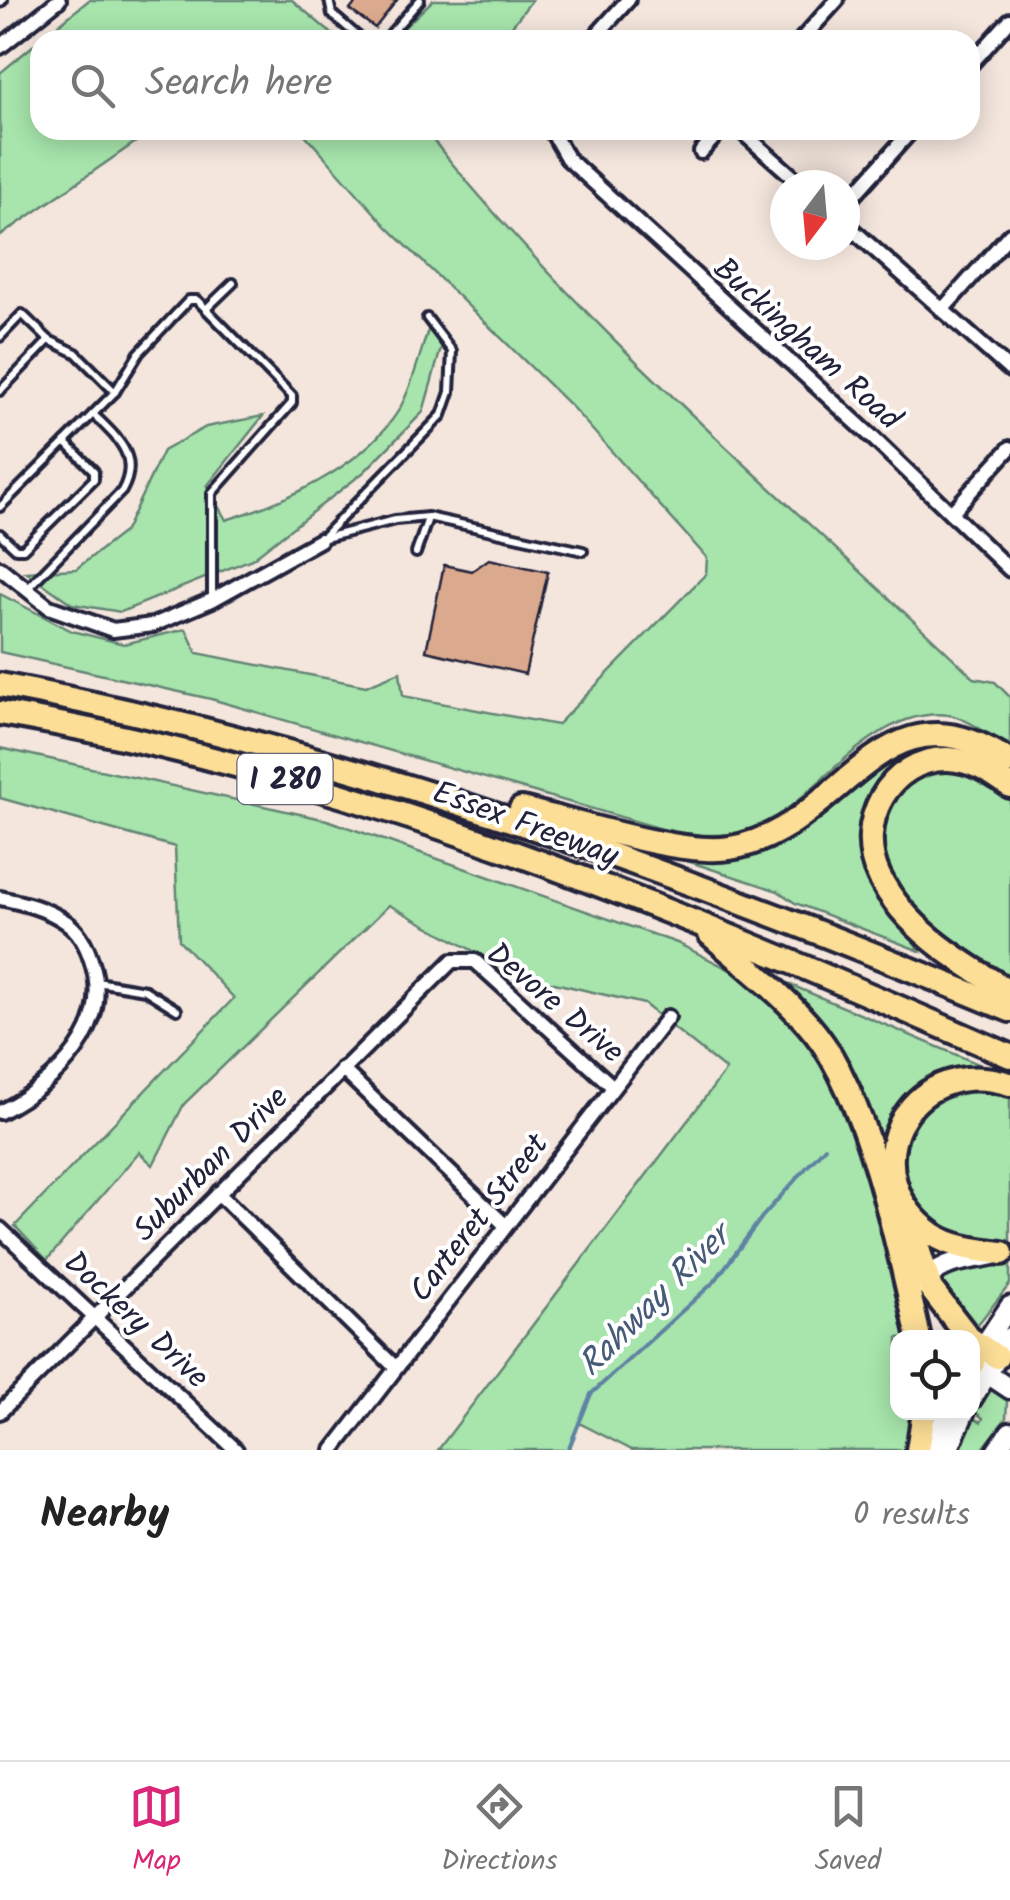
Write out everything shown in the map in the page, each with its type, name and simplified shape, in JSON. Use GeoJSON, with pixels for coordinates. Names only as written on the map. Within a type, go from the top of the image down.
{"type":"FeatureCollection","features":[{"type":"Feature","properties":{"kind":"highway","name":"Essex Freeway"},"geometry":{"type":"LineString","coordinates":[[0,685],[137,710],[405,784],[633,860],[1010,1010]]}},
{"type":"Feature","properties":{"kind":"highway","name":"Essex Freeway"},"geometry":{"type":"LineString","coordinates":[[0,712],[200,756],[392,810],[697,922],[1010,1056]]}},
{"type":"Feature","properties":{"kind":"highway"},"geometry":{"type":"LineString","coordinates":[[405,784],[708,850],[743,846],[794,824],[878,754],[921,734],[966,737],[1010,762]]}},
{"type":"Feature","properties":{"kind":"highway"},"geometry":{"type":"LineString","coordinates":[[1010,786],[976,764],[926,761],[900,775],[887,789],[876,808],[871,843],[878,874],[913,921],[962,963],[1010,992]]}},
{"type":"Feature","properties":{"kind":"highway"},"geometry":{"type":"LineString","coordinates":[[697,922],[789,1003],[818,1036],[856,1104],[918,1330]]}},
{"type":"Feature","properties":{"kind":"highway"},"geometry":{"type":"LineString","coordinates":[[983,1356],[938,1302],[927,1278],[893,1156],[898,1128],[912,1105],[933,1087],[963,1076],[1010,1084]]}},
{"type":"Feature","properties":{"kind":"highway"},"geometry":{"type":"LineString","coordinates":[[904,1206],[937,1237],[1006,1252]]}},
{"type":"Feature","properties":{"kind":"highway"},"geometry":{"type":"LineString","coordinates":[[913,1308],[932,1330]]}},
{"type":"Feature","properties":{"kind":"highway"},"geometry":{"type":"LineString","coordinates":[[918,1450],[923,1420]]}},
{"type":"Feature","properties":{"kind":"main road"},"geometry":{"type":"LineString","coordinates":[[913,1308],[927,1278],[945,1265],[1006,1252]]}},
{"type":"Feature","properties":{"kind":"main road"},"geometry":{"type":"LineString","coordinates":[[983,1356],[1010,1306]]}},
{"type":"Feature","properties":{"kind":"main road"},"geometry":{"type":"LineString","coordinates":[[983,1356],[1010,1337]]}},
{"type":"Feature","properties":{"kind":"main road"},"geometry":{"type":"LineString","coordinates":[[983,1356],[1010,1389]]}},
{"type":"Feature","properties":{"kind":"main road"},"geometry":{"type":"LineString","coordinates":[[930,1450],[943,1420]]}},
{"type":"Feature","properties":{"kind":"main road"},"geometry":{"type":"LineString","coordinates":[[948,1450],[961,1420]]}},
{"type":"Feature","properties":{"kind":"main road"},"geometry":{"type":"LineString","coordinates":[[997,1450],[1010,1432]]}},
{"type":"Feature","properties":{"kind":"street"},"geometry":{"type":"LineString","coordinates":[[0,47],[59,0]]}},
{"type":"Feature","properties":{"kind":"street"},"geometry":{"type":"LineString","coordinates":[[601,30],[628,0]]}},
{"type":"Feature","properties":{"kind":"street"},"geometry":{"type":"LineString","coordinates":[[810,30],[837,0]]}},
{"type":"Feature","properties":{"kind":"street"},"geometry":{"type":"LineString","coordinates":[[980,53],[1010,20]]}},
{"type":"Feature","properties":{"kind":"street","name":"Buckingham Road"},"geometry":{"type":"LineString","coordinates":[[557,140],[568,158],[1010,570]]}},
{"type":"Feature","properties":{"kind":"street"},"geometry":{"type":"LineString","coordinates":[[702,152],[712,140]]}},
{"type":"Feature","properties":{"kind":"street"},"geometry":{"type":"LineString","coordinates":[[751,140],[785,170]]}},
{"type":"Feature","properties":{"kind":"street"},"geometry":{"type":"LineString","coordinates":[[860,188],[903,140]]}},
{"type":"Feature","properties":{"kind":"street"},"geometry":{"type":"LineString","coordinates":[[942,310],[1010,234]]}},
{"type":"Feature","properties":{"kind":"street"},"geometry":{"type":"LineString","coordinates":[[860,237],[1010,370]]}},
{"type":"Feature","properties":{"kind":"street"},"geometry":{"type":"LineString","coordinates":[[951,513],[1010,448]]}},
{"type":"Feature","properties":{"kind":"street"},"geometry":{"type":"LineString","coordinates":[[0,568],[68,616],[113,630],[153,625],[212,600],[320,540]]}},
{"type":"Feature","properties":{"kind":"street"},"geometry":{"type":"LineString","coordinates":[[0,898],[39,908],[67,923],[85,941],[96,982],[95,1020],[84,1040],[20,1102],[0,1112]]}},
{"type":"Feature","properties":{"kind":"street","name":"Suburban Drive"},"geometry":{"type":"LineString","coordinates":[[0,1412],[441,970],[462,959]]}},
{"type":"Feature","properties":{"kind":"street","name":"Devore Drive"},"geometry":{"type":"LineString","coordinates":[[462,959],[475,961],[491,974],[614,1087]]}},
{"type":"Feature","properties":{"kind":"street","name":"Carteret Street"},"geometry":{"type":"LineString","coordinates":[[333,1450],[668,1017]]}},
{"type":"Feature","properties":{"kind":"street"},"geometry":{"type":"LineString","coordinates":[[342,1069],[506,1226]]}},
{"type":"Feature","properties":{"kind":"street"},"geometry":{"type":"LineString","coordinates":[[218,1193],[396,1368]]}},
{"type":"Feature","properties":{"kind":"street","name":"Dockery Drive"},"geometry":{"type":"LineString","coordinates":[[0,1229],[236,1450]]}},
{"type":"Feature","properties":{"kind":"lane"},"geometry":{"type":"LineString","coordinates":[[329,0],[332,14],[350,30]]}},
{"type":"Feature","properties":{"kind":"lane"},"geometry":{"type":"LineString","coordinates":[[394,30],[420,0]]}},
{"type":"Feature","properties":{"kind":"lane"},"geometry":{"type":"LineString","coordinates":[[206,310],[233,283]]}},
{"type":"Feature","properties":{"kind":"lane"},"geometry":{"type":"LineString","coordinates":[[0,507],[116,392],[138,353],[188,300],[197,300],[292,396],[292,403],[212,493],[212,600]]}},
{"type":"Feature","properties":{"kind":"lane"},"geometry":{"type":"LineString","coordinates":[[0,337],[22,314],[49,340],[76,353],[116,392]]}},
{"type":"Feature","properties":{"kind":"lane"},"geometry":{"type":"LineString","coordinates":[[320,540],[442,415],[450,392],[452,351],[427,318]]}},
{"type":"Feature","properties":{"kind":"lane"},"geometry":{"type":"LineString","coordinates":[[0,391],[49,340]]}},
{"type":"Feature","properties":{"kind":"lane"},"geometry":{"type":"LineString","coordinates":[[27,589],[122,491],[130,476],[125,447],[93,414]]}},
{"type":"Feature","properties":{"kind":"lane"},"geometry":{"type":"LineString","coordinates":[[0,534],[16,549],[23,550],[94,479],[94,471],[65,442]]}},
{"type":"Feature","properties":{"kind":"lane"},"geometry":{"type":"LineString","coordinates":[[320,540],[395,520],[428,517],[583,551]]}},
{"type":"Feature","properties":{"kind":"lane"},"geometry":{"type":"LineString","coordinates":[[416,553],[428,517]]}},
{"type":"Feature","properties":{"kind":"lane"},"geometry":{"type":"LineString","coordinates":[[96,982],[145,990],[177,1010]]}},
{"type":"Feature","properties":{"kind":"green space"},"geometry":{"type":"Polygon","coordinates":[[[89,0],[292,0],[327,30],[52,30],[89,0]]]}},
{"type":"Feature","properties":{"kind":"green space"},"geometry":{"type":"Polygon","coordinates":[[[433,0],[532,0],[509,30],[402,30],[433,0]]]}},
{"type":"Feature","properties":{"kind":"green space"},"geometry":{"type":"Polygon","coordinates":[[[30,48],[30,140],[139,140],[0,236],[0,73],[30,48]]]}},
{"type":"Feature","properties":{"kind":"green space"},"geometry":{"type":"Polygon","coordinates":[[[310,140],[433,140],[552,276],[690,413],[974,678],[995,682],[1010,697],[1010,748],[956,717],[923,716],[876,735],[763,826],[729,834],[683,835],[211,699],[0,652],[0,594],[72,631],[124,644],[186,629],[197,653],[366,686],[400,672],[403,696],[557,725],[706,574],[707,558],[571,406],[387,227],[310,140]]]}},
{"type":"Feature","properties":{"kind":"green space"},"geometry":{"type":"Polygon","coordinates":[[[430,325],[443,341],[423,412],[364,472],[252,559],[121,612],[72,604],[26,572],[76,569],[125,531],[163,451],[206,427],[263,416],[207,486],[226,520],[294,494],[339,469],[377,438],[399,410],[430,325]]]}},
{"type":"Feature","properties":{"kind":"green space"},"geometry":{"type":"Polygon","coordinates":[[[923,744],[933,755],[871,806],[872,884],[920,951],[795,903],[778,891],[678,858],[762,852],[894,755],[923,744]]]}},
{"type":"Feature","properties":{"kind":"green space"},"geometry":{"type":"Polygon","coordinates":[[[0,748],[327,820],[677,943],[750,980],[802,1026],[837,1083],[870,1180],[909,1330],[890,1330],[890,1420],[915,1420],[911,1450],[632,1450],[579,1423],[569,1450],[438,1450],[726,1070],[644,1004],[516,974],[389,905],[184,1104],[153,1165],[139,1152],[47,1260],[15,1226],[234,998],[179,940],[175,847],[0,798],[0,748]]]}},
{"type":"Feature","properties":{"kind":"green space"},"geometry":{"type":"Polygon","coordinates":[[[955,768],[1010,795],[1010,981],[949,946],[921,924],[899,897],[880,851],[883,812],[893,797],[929,774],[955,768]]]}},
{"type":"Feature","properties":{"kind":"green space"},"geometry":{"type":"Polygon","coordinates":[[[773,981],[784,982],[983,1066],[941,1077],[916,1094],[881,1160],[773,981]]]}},
{"type":"Feature","properties":{"kind":"green space"},"geometry":{"type":"Polygon","coordinates":[[[968,1087],[1010,1093],[1010,1244],[968,1242],[947,1234],[920,1209],[903,1176],[903,1139],[915,1115],[943,1096],[968,1087]]]}},
{"type":"Feature","properties":{"kind":"green space"},"geometry":{"type":"Polygon","coordinates":[[[1010,1258],[1010,1284],[974,1329],[935,1280],[945,1272],[1010,1258]]]}},
{"type":"Feature","properties":{"kind":"green space"},"geometry":{"type":"Polygon","coordinates":[[[990,1386],[1007,1401],[1006,1418],[982,1450],[959,1450],[971,1420],[981,1422],[983,1418],[980,1403],[990,1386]]]}},
{"type":"Feature","properties":{"kind":"building"},"geometry":{"type":"Polygon","coordinates":[[[358,0],[397,0],[375,28],[350,10],[358,0]]]}},
{"type":"Feature","properties":{"kind":"building"},"geometry":{"type":"Polygon","coordinates":[[[489,559],[548,572],[525,674],[426,651],[444,565],[472,571],[489,559]]]}},
{"type":"Feature","properties":{"kind":"waterway","name":"Rahway River"},"geometry":{"type":"LineString","coordinates":[[568,1450],[591,1394],[715,1281],[762,1217],[825,1147]]}}]}
